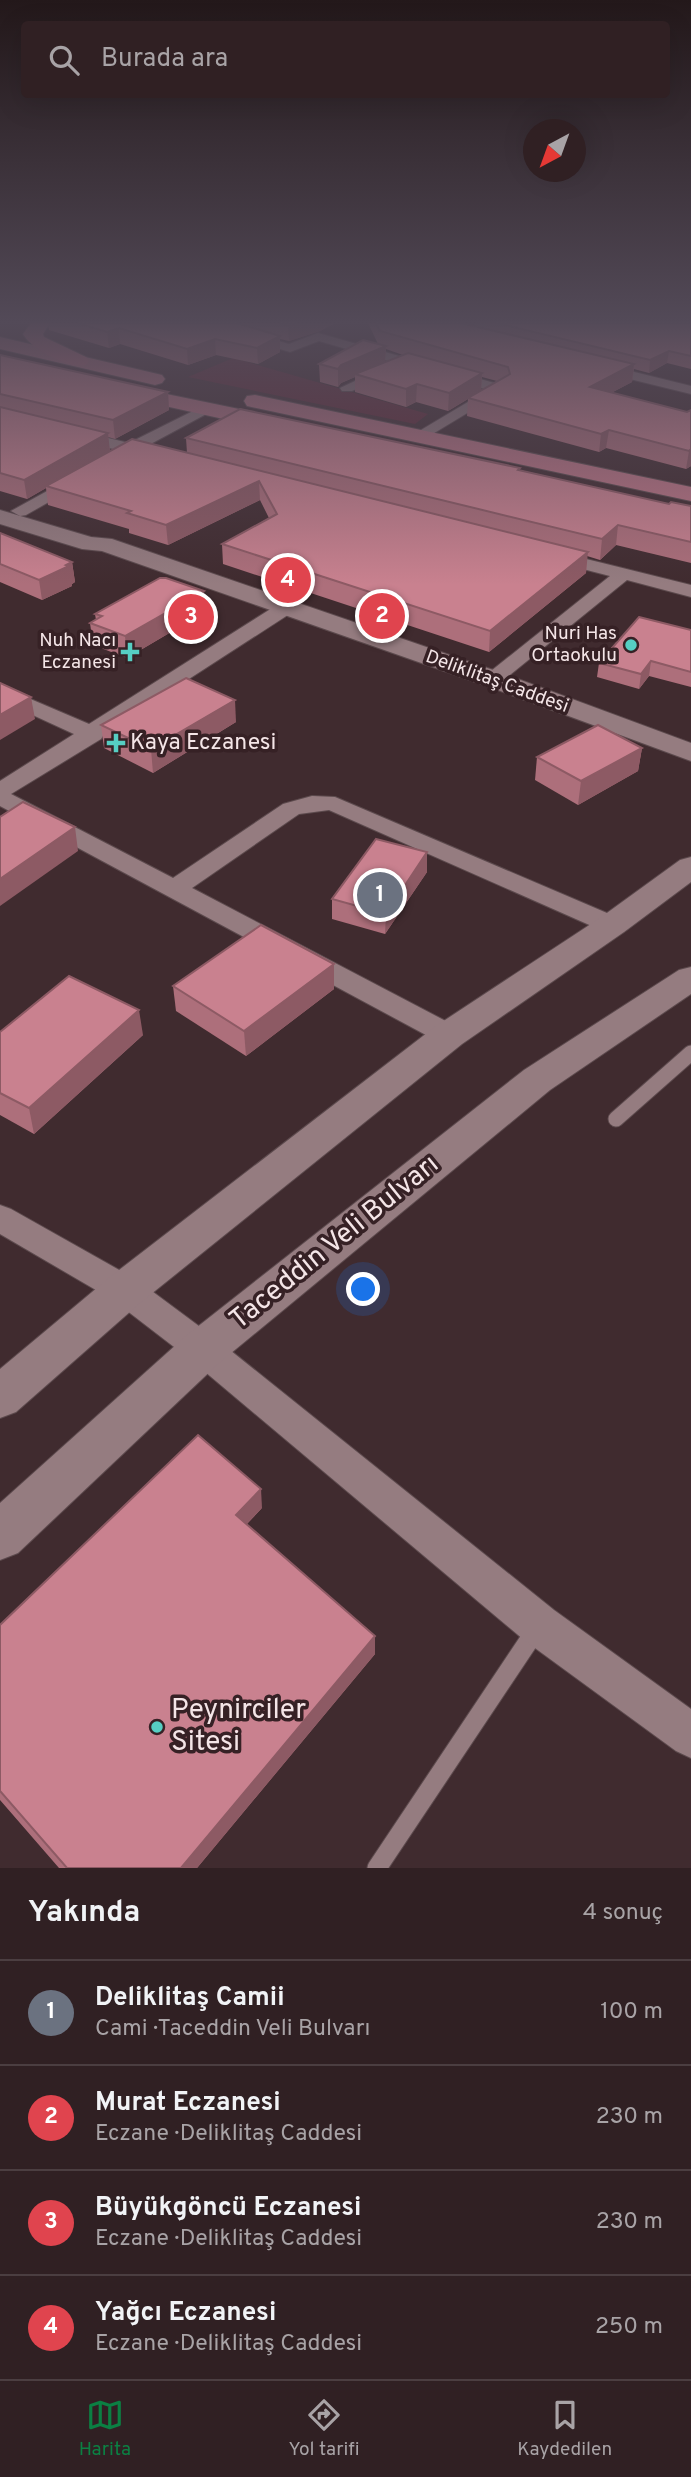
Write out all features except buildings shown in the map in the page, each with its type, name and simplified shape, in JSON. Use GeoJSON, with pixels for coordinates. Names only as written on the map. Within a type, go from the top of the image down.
{"type":"FeatureCollection","features":[{"type":"Feature","properties":{"kind":"main road"},"geometry":{"type":"LineString","coordinates":[[210,410],[691,515]]}},
{"type":"Feature","properties":{"kind":"main road"},"geometry":{"type":"LineString","coordinates":[[303,410],[691,494]]}},
{"type":"Feature","properties":{"kind":"street"},"geometry":{"type":"LineString","coordinates":[[109,461],[203,410]]}},
{"type":"Feature","properties":{"kind":"street"},"geometry":{"type":"LineString","coordinates":[[421,436],[464,410]]}},
{"type":"Feature","properties":{"kind":"street"},"geometry":{"type":"LineString","coordinates":[[53,430],[172,458]]}},
{"type":"Feature","properties":{"kind":"street"},"geometry":{"type":"LineString","coordinates":[[7,511],[87,473]]}},
{"type":"Feature","properties":{"kind":"street","name":"Deliklitaş Caddesi"},"geometry":{"type":"LineString","coordinates":[[7,511],[90,544],[104,544],[493,679],[691,753]]}},
{"type":"Feature","properties":{"kind":"street"},"geometry":{"type":"LineString","coordinates":[[531,550],[691,591]]}},
{"type":"Feature","properties":{"kind":"street"},"geometry":{"type":"LineString","coordinates":[[493,679],[624,574]]}},
{"type":"Feature","properties":{"kind":"street"},"geometry":{"type":"LineString","coordinates":[[0,791],[93,734],[287,607]]}},
{"type":"Feature","properties":{"kind":"street"},"geometry":{"type":"LineString","coordinates":[[0,692],[93,734]]}},
{"type":"Feature","properties":{"kind":"street"},"geometry":{"type":"LineString","coordinates":[[0,797],[449,1035]]}},
{"type":"Feature","properties":{"kind":"street"},"geometry":{"type":"LineString","coordinates":[[174,889],[291,809],[307,803],[325,803],[335,804],[612,925]]}},
{"type":"Feature","properties":{"kind":"street"},"geometry":{"type":"LineString","coordinates":[[0,1397],[125,1290],[449,1035],[612,925],[691,867]]}},
{"type":"Feature","properties":{"kind":"street","name":"Taceddin Veli Bulvarı"},"geometry":{"type":"LineString","coordinates":[[0,1536],[203,1349],[537,1080],[691,978]]}},
{"type":"Feature","properties":{"kind":"street"},"geometry":{"type":"LineString","coordinates":[[0,1218],[125,1290],[203,1349],[539,1625],[691,1736]]}},
{"type":"Feature","properties":{"kind":"lane"},"geometry":{"type":"LineString","coordinates":[[616,1119],[691,1053]]}},
{"type":"Feature","properties":{"kind":"lane"},"geometry":{"type":"LineString","coordinates":[[377,1868],[539,1625]]}},
{"type":"Feature","properties":{"kind":"shaded area"},"geometry":{"type":"Polygon","coordinates":[[[348,410],[415,410],[428,414],[415,424],[348,410]]]}},
{"type":"Feature","properties":{"kind":"place","name":"Yağcı Eczanesi"},"geometry":{"type":"Point","coordinates":[288,580]}},
{"type":"Feature","properties":{"kind":"place","name":"Murat Eczanesi"},"geometry":{"type":"Point","coordinates":[382,616]}},
{"type":"Feature","properties":{"kind":"place","name":"Büyükgöncü Eczanesi"},"geometry":{"type":"Point","coordinates":[191,617]}},
{"type":"Feature","properties":{"kind":"place","name":"Nuri Has Ortaokulu"},"geometry":{"type":"Point","coordinates":[631,645]}},
{"type":"Feature","properties":{"kind":"place","name":"Nuh Nacı Eczanesi"},"geometry":{"type":"Point","coordinates":[130,652]}},
{"type":"Feature","properties":{"kind":"place","name":"Kaya Eczanesi"},"geometry":{"type":"Point","coordinates":[116,743]}},
{"type":"Feature","properties":{"kind":"place","name":"Deliklitaş Camii"},"geometry":{"type":"Point","coordinates":[380,895]}},
{"type":"Feature","properties":{"kind":"place","name":"Peynirciler Sitesi"},"geometry":{"type":"Point","coordinates":[157,1727]}}]}
